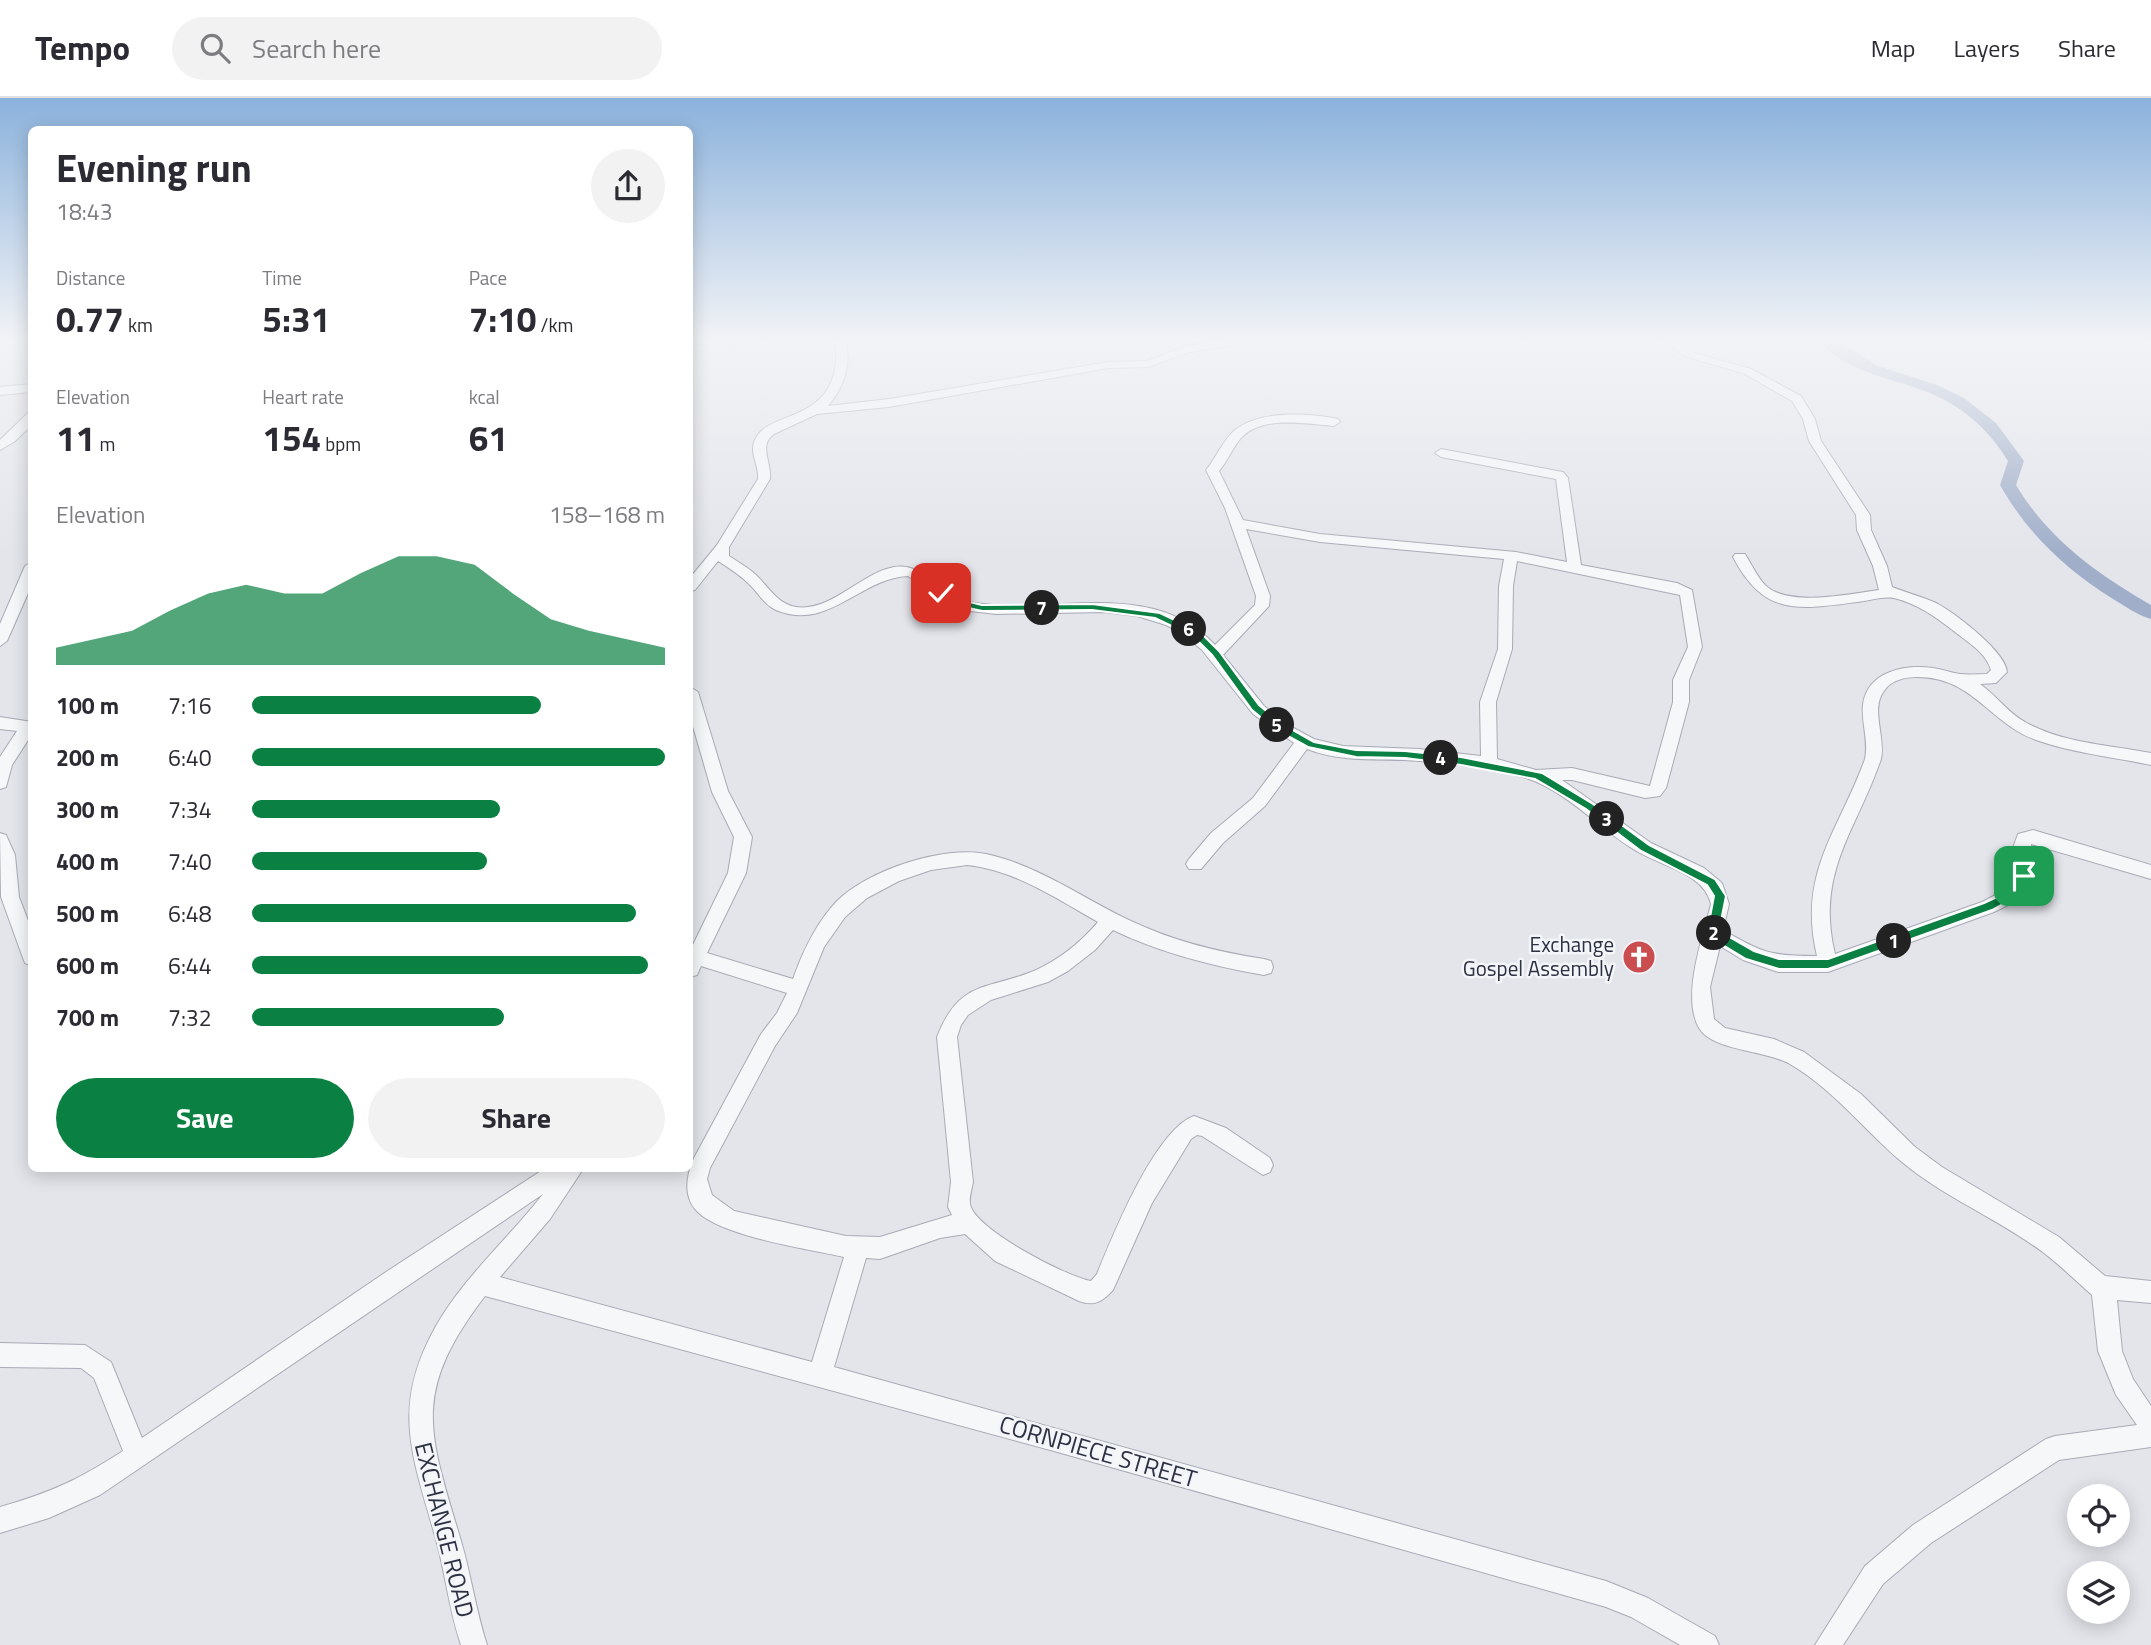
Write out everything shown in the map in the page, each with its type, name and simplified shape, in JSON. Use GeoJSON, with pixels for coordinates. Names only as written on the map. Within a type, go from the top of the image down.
{"type":"FeatureCollection","features":[{"type":"Feature","properties":{"kind":"street"},"geometry":{"type":"LineString","coordinates":[[693,583],[722,547],[764,479],[765,467],[760,458],[759,447],[764,435],[814,411],[822,410]]}},
{"type":"Feature","properties":{"kind":"street"},"geometry":{"type":"LineString","coordinates":[[1804,410],[1815,441],[1863,515],[1864,530],[1880,566],[1886,590],[1890,593]]}},
{"type":"Feature","properties":{"kind":"street"},"geometry":{"type":"LineString","coordinates":[[1216,653],[1262,606],[1263,596],[1224,489],[1216,482],[1212,470],[1226,455],[1233,439],[1270,419],[1334,422]]}},
{"type":"Feature","properties":{"kind":"street"},"geometry":{"type":"LineString","coordinates":[[0,446],[13,438],[28,422]]}},
{"type":"Feature","properties":{"kind":"street"},"geometry":{"type":"LineString","coordinates":[[1441,453],[1559,475],[1562,478],[1575,552],[1574,568]]}},
{"type":"Feature","properties":{"kind":"street"},"geometry":{"type":"LineString","coordinates":[[722,547],[722,558],[756,583],[768,599],[790,611],[810,611],[884,576],[906,570],[955,602],[970,606],[1003,609],[1092,607],[1150,614],[1188,629],[1216,653],[1255,707],[1304,742],[1356,753],[1405,754],[1489,765],[1538,775],[1572,774],[1636,791],[1654,792],[1658,788],[1681,702],[1681,680],[1695,647],[1690,601],[1684,590],[1511,557],[1442,547],[1320,538],[1237,523]]}},
{"type":"Feature","properties":{"kind":"street"},"geometry":{"type":"LineString","coordinates":[[1489,765],[1488,702],[1505,649],[1506,586],[1511,557]]}},
{"type":"Feature","properties":{"kind":"street"},"geometry":{"type":"LineString","coordinates":[[1740,557],[1753,580],[1773,597],[1805,601],[1890,593],[1923,603],[1940,612],[1983,646],[1999,667],[1999,672],[1991,679],[1958,679],[1929,671],[1907,672],[1889,678],[1878,687],[1872,697],[1870,706],[1875,748],[1873,761],[1844,817],[1822,891],[1820,925],[1828,964]]}},
{"type":"Feature","properties":{"kind":"street"},"geometry":{"type":"LineString","coordinates":[[693,560],[709,561]]}},
{"type":"Feature","properties":{"kind":"street"},"geometry":{"type":"LineString","coordinates":[[0,642],[28,576]]}},
{"type":"Feature","properties":{"kind":"street"},"geometry":{"type":"LineString","coordinates":[[1958,679],[2026,730],[2151,759]]}},
{"type":"Feature","properties":{"kind":"street"},"geometry":{"type":"LineString","coordinates":[[693,702],[720,792],[743,837],[737,873],[693,963],[798,989]]}},
{"type":"Feature","properties":{"kind":"street"},"geometry":{"type":"LineString","coordinates":[[0,723],[28,728]]}},
{"type":"Feature","properties":{"kind":"street"},"geometry":{"type":"LineString","coordinates":[[0,783],[4,764],[28,729]]}},
{"type":"Feature","properties":{"kind":"street"},"geometry":{"type":"LineString","coordinates":[[1195,864],[1217,838],[1259,802],[1304,742]]}},
{"type":"Feature","properties":{"kind":"street"},"geometry":{"type":"LineString","coordinates":[[1538,775],[1589,807],[1645,848],[1711,882],[1720,896],[1701,986],[1704,1021],[1710,1029],[1721,1035],[1774,1048],[1797,1058],[1854,1100],[1908,1154],[1944,1180],[2051,1245],[2099,1287],[2106,1300],[2110,1350],[2124,1387],[2139,1411],[2151,1422]]}},
{"type":"Feature","properties":{"kind":"street"},"geometry":{"type":"LineString","coordinates":[[1713,933],[1750,956],[1779,964],[1828,964],[1988,907],[2020,891],[2024,876],[2024,839],[2044,839],[2151,872]]}},
{"type":"Feature","properties":{"kind":"street"},"geometry":{"type":"LineString","coordinates":[[0,840],[5,855],[10,897],[28,947]]}},
{"type":"Feature","properties":{"kind":"street"},"geometry":{"type":"LineString","coordinates":[[969,1223],[940,1227],[880,1248],[846,1247],[729,1220],[703,1202],[698,1189],[696,1179],[701,1165],[760,1054],[789,1014],[817,945],[832,919],[848,903],[869,887],[937,862],[982,859],[1041,884],[1135,933],[1175,948],[1223,961],[1264,967]]}},
{"type":"Feature","properties":{"kind":"street"},"geometry":{"type":"LineString","coordinates":[[1111,919],[1100,935],[1074,956],[1041,976],[978,995],[951,1021],[947,1037],[962,1182],[959,1207],[969,1223],[1003,1253],[1087,1293],[1096,1292],[1105,1282],[1147,1191],[1171,1148],[1188,1127],[1206,1127],[1263,1166]]}},
{"type":"Feature","properties":{"kind":"street"},"geometry":{"type":"LineString","coordinates":[[0,1520],[60,1501],[91,1486],[557,1172]]}},
{"type":"Feature","properties":{"kind":"street","name":"EXCHANGE ROAD"},"geometry":{"type":"LineString","coordinates":[[474,1645],[468,1630],[455,1562],[423,1453],[420,1425],[429,1367],[450,1328],[480,1283],[542,1213],[571,1172]]}},
{"type":"Feature","properties":{"kind":"street"},"geometry":{"type":"LineString","coordinates":[[820,1375],[858,1247]]}},
{"type":"Feature","properties":{"kind":"street","name":"CORNPIECE STREET"},"geometry":{"type":"LineString","coordinates":[[480,1283],[1606,1594],[1640,1608],[1706,1645]]}},
{"type":"Feature","properties":{"kind":"street"},"geometry":{"type":"LineString","coordinates":[[2099,1287],[2151,1292]]}},
{"type":"Feature","properties":{"kind":"street"},"geometry":{"type":"LineString","coordinates":[[0,1354],[85,1357],[94,1362],[103,1370],[136,1456]]}},
{"type":"Feature","properties":{"kind":"street"},"geometry":{"type":"LineString","coordinates":[[1828,1645],[1874,1575],[1922,1534],[2055,1448],[2151,1435]]}},
{"type":"Feature","properties":{"kind":"waterway"},"geometry":{"type":"LineString","coordinates":[[1972,410],[1991,426],[2016,461],[2008,485],[2035,526],[2089,575],[2151,613]]}},
{"type":"Feature","properties":{"kind":"place","name":"Exchange Gospel Assembly"},"geometry":{"type":"Point","coordinates":[1639,957]}},
{"type":"Feature","properties":{"kind":"route"},"geometry":{"type":"LineString","coordinates":[[941,593],[955,602],[982,608],[1092,607],[1157,615],[1196,634],[1216,653],[1255,707],[1268,719],[1311,745],[1356,753],[1405,754],[1461,761],[1538,775],[1589,807],[1645,848],[1711,882],[1720,896],[1713,933],[1750,956],[1779,964],[1828,964],[1891,943],[1988,907],[2020,891],[2024,876]]}}]}
